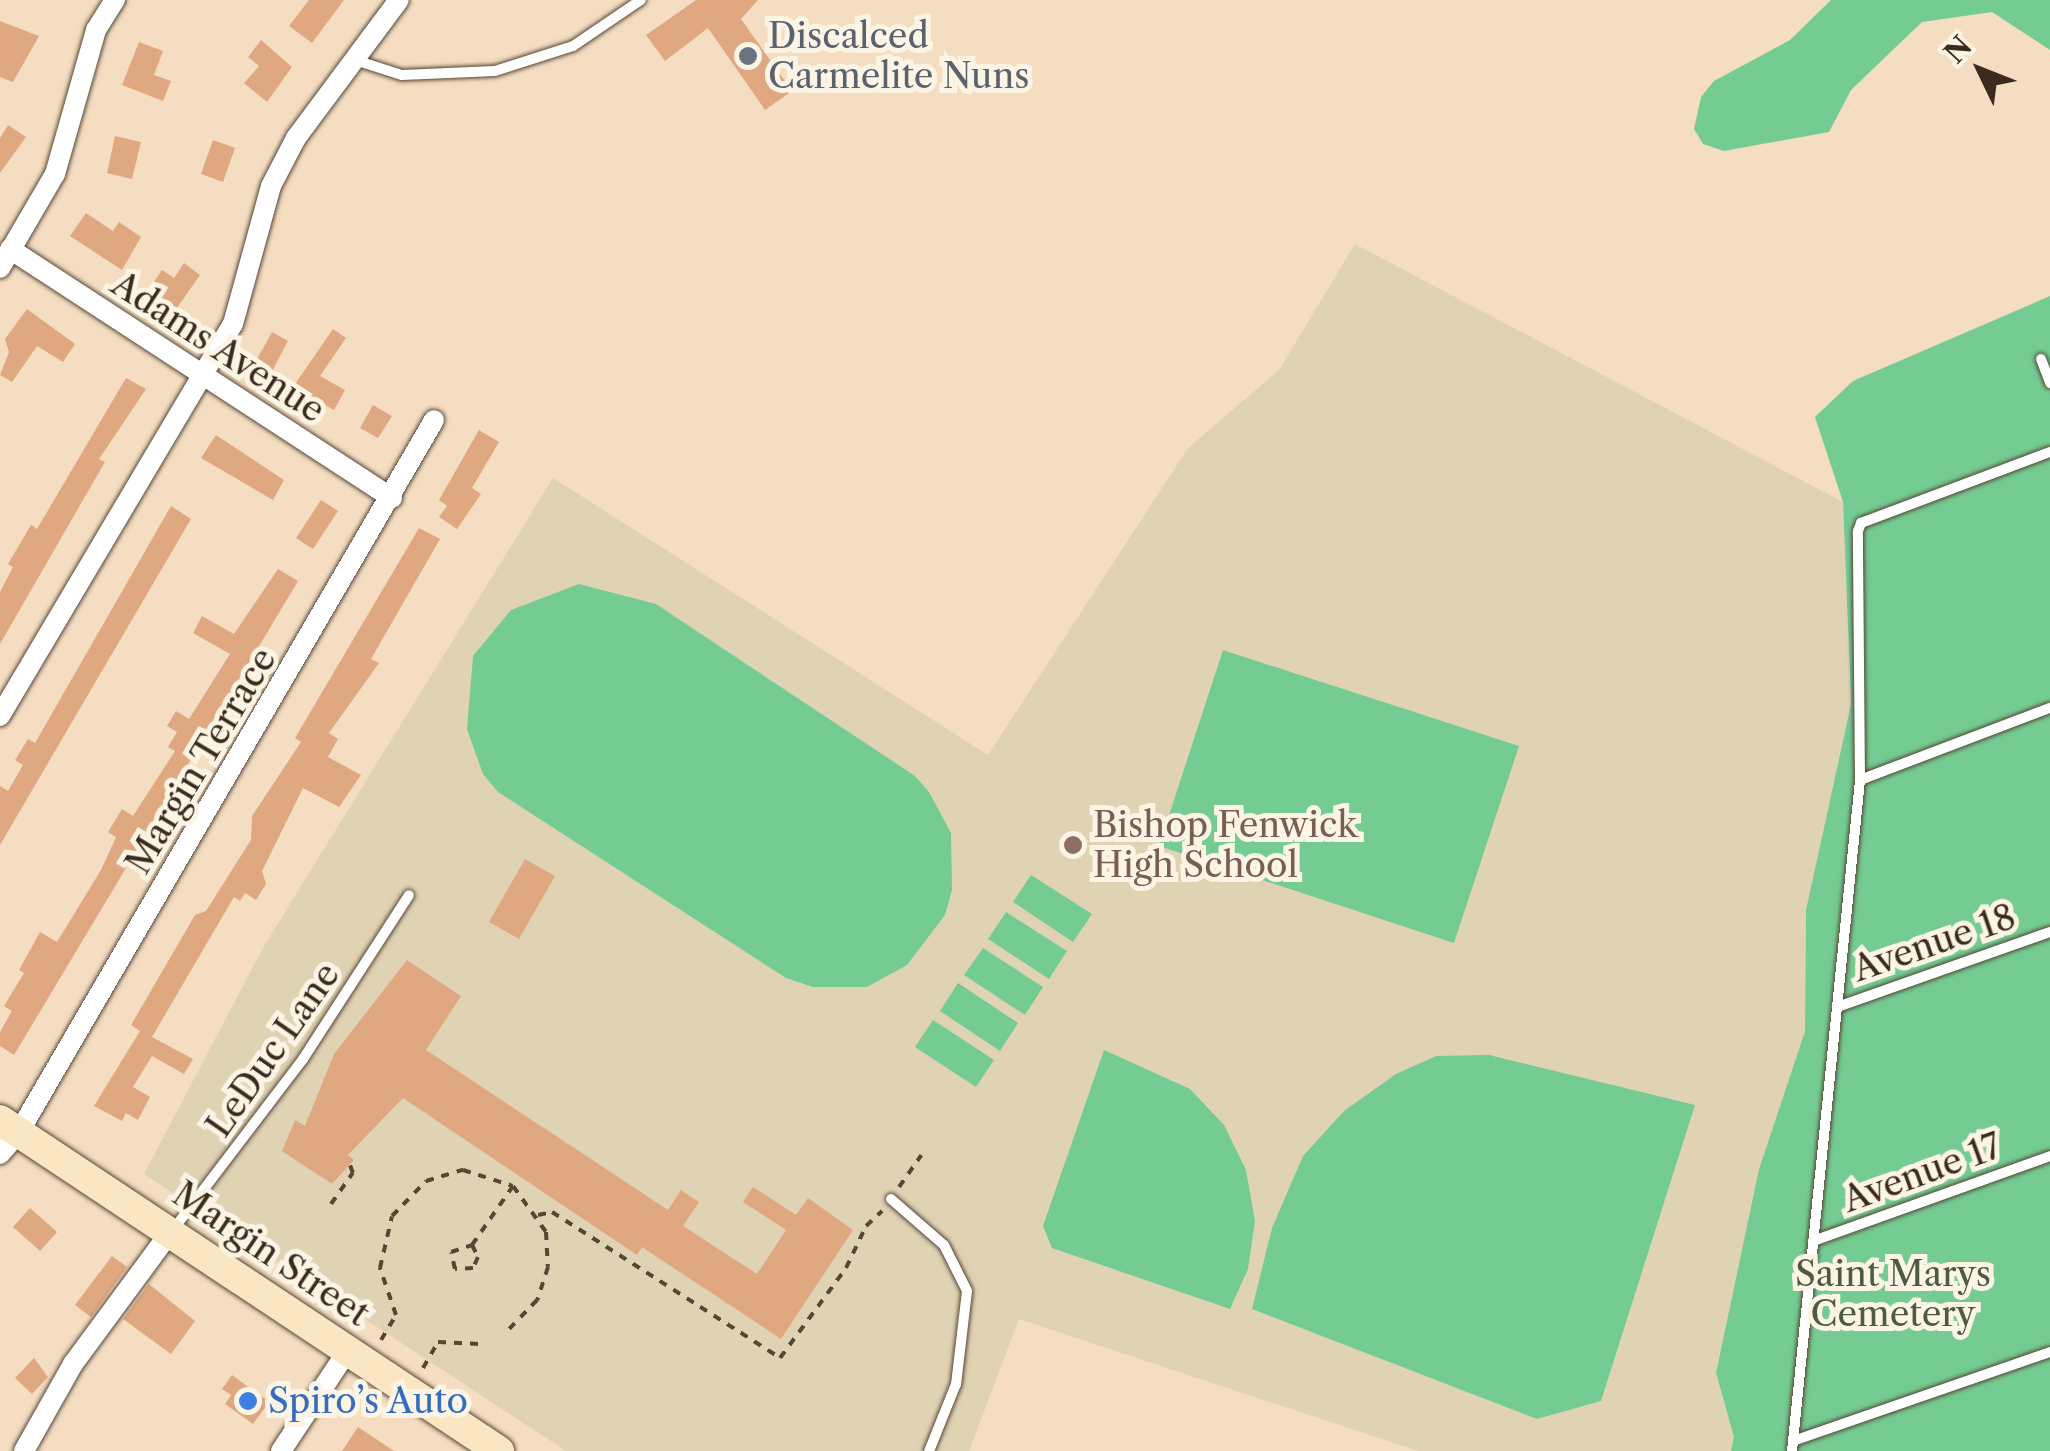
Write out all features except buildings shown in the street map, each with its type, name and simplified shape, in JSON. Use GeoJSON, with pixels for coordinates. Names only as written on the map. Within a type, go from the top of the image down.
{"type":"FeatureCollection","features":[{"type":"Feature","properties":{"kind":"main road","name":"Margin Street"},"geometry":{"type":"LineString","coordinates":[[6,1135],[172,1232],[500,1451]]}},
{"type":"Feature","properties":{"kind":"street"},"geometry":{"type":"LineString","coordinates":[[5,258],[55,174],[96,30],[115,0]]}},
{"type":"Feature","properties":{"kind":"street"},"geometry":{"type":"LineString","coordinates":[[0,716],[233,324],[271,186],[296,138],[399,0]]}},
{"type":"Feature","properties":{"kind":"street","name":"Adams Avenue"},"geometry":{"type":"LineString","coordinates":[[5,258],[202,376],[392,498]]}},
{"type":"Feature","properties":{"kind":"street","name":"Margin Terrace"},"geometry":{"type":"LineString","coordinates":[[6,1135],[392,498],[434,420]]}},
{"type":"Feature","properties":{"kind":"street"},"geometry":{"type":"LineString","coordinates":[[24,1451],[73,1364],[172,1232]]}},
{"type":"Feature","properties":{"kind":"street"},"geometry":{"type":"LineString","coordinates":[[281,1451],[348,1350]]}},
{"type":"Feature","properties":{"kind":"lane"},"geometry":{"type":"LineString","coordinates":[[354,60],[402,74],[496,71],[573,46],[641,0]]}},
{"type":"Feature","properties":{"kind":"lane"},"geometry":{"type":"LineString","coordinates":[[2041,359],[2050,384]]}},
{"type":"Feature","properties":{"kind":"lane"},"geometry":{"type":"LineString","coordinates":[[2050,452],[1862,522],[1860,780],[1792,1446],[2050,1352]]}},
{"type":"Feature","properties":{"kind":"lane"},"geometry":{"type":"LineString","coordinates":[[1860,780],[2050,708]]}},
{"type":"Feature","properties":{"kind":"lane","name":"LeDuc Lane"},"geometry":{"type":"LineString","coordinates":[[172,1232],[303,1059],[409,894]]}},
{"type":"Feature","properties":{"kind":"lane","name":"Avenue 18"},"geometry":{"type":"LineString","coordinates":[[1836,1007],[2050,932]]}},
{"type":"Feature","properties":{"kind":"lane","name":"Avenue 17"},"geometry":{"type":"LineString","coordinates":[[1813,1241],[2050,1156]]}},
{"type":"Feature","properties":{"kind":"lane"},"geometry":{"type":"LineString","coordinates":[[891,1199],[944,1245],[967,1290],[956,1384],[929,1451]]}},
{"type":"Feature","properties":{"kind":"path"},"geometry":{"type":"LineString","coordinates":[[538,1215],[552,1212],[780,1358],[846,1268],[866,1226],[891,1199],[921,1155]]}},
{"type":"Feature","properties":{"kind":"path"},"geometry":{"type":"LineString","coordinates":[[330,1204],[353,1173],[350,1165]]}},
{"type":"Feature","properties":{"kind":"path"},"geometry":{"type":"LineString","coordinates":[[381,1340],[396,1315],[382,1283],[384,1235],[401,1202],[444,1173],[484,1174],[513,1186],[538,1215],[549,1248],[544,1281],[537,1300],[509,1329]]}},
{"type":"Feature","properties":{"kind":"path"},"geometry":{"type":"LineString","coordinates":[[472,1245],[478,1257],[473,1268],[455,1269],[451,1252],[472,1245],[513,1186]]}},
{"type":"Feature","properties":{"kind":"path"},"geometry":{"type":"LineString","coordinates":[[422,1368],[438,1342],[480,1344]]}},
{"type":"Feature","properties":{"kind":"shaded area","name":"Bishop Fenwick High School"},"geometry":{"type":"Polygon","coordinates":[[[1355,244],[1843,502],[1851,704],[1806,910],[1805,1031],[1759,1169],[1716,1373],[1735,1437],[1731,1451],[1418,1451],[1019,1319],[969,1451],[566,1451],[144,1174],[264,946],[553,478],[988,755],[1188,448],[1279,370],[1355,244]]]}},
{"type":"Feature","properties":{"kind":"green space"},"geometry":{"type":"Polygon","coordinates":[[[1831,0],[2050,0],[2050,50],[1992,12],[1922,22],[1851,90],[1829,132],[1724,151],[1703,144],[1694,129],[1701,97],[1714,81],[1790,40],[1831,0]]]}},
{"type":"Feature","properties":{"kind":"green space","name":"Saint Marys Cemetery"},"geometry":{"type":"Polygon","coordinates":[[[2050,296],[2050,1451],[1731,1451],[1734,1437],[1716,1373],[1759,1169],[1805,1031],[1806,910],[1851,704],[1843,502],[1815,417],[1853,381],[2050,296]]]}},
{"type":"Feature","properties":{"kind":"green space"},"geometry":{"type":"Polygon","coordinates":[[[579,584],[656,604],[915,776],[929,792],[951,833],[952,890],[945,915],[907,965],[867,987],[813,987],[786,978],[498,792],[483,774],[467,729],[473,656],[511,610],[579,584]]]}},
{"type":"Feature","properties":{"kind":"green space"},"geometry":{"type":"Polygon","coordinates":[[[1223,650],[1519,746],[1454,943],[1159,846],[1223,650]]]}},
{"type":"Feature","properties":{"kind":"green space"},"geometry":{"type":"Polygon","coordinates":[[[1031,875],[1092,914],[1073,942],[1013,902],[1031,875]]]}},
{"type":"Feature","properties":{"kind":"green space"},"geometry":{"type":"Polygon","coordinates":[[[1006,912],[1067,951],[1049,979],[988,939],[1006,912]]]}},
{"type":"Feature","properties":{"kind":"green space"},"geometry":{"type":"Polygon","coordinates":[[[983,948],[1043,987],[1025,1015],[964,975],[983,948]]]}},
{"type":"Feature","properties":{"kind":"green space"},"geometry":{"type":"Polygon","coordinates":[[[958,983],[1018,1023],[1000,1051],[940,1011],[958,983]]]}},
{"type":"Feature","properties":{"kind":"green space"},"geometry":{"type":"Polygon","coordinates":[[[933,1020],[994,1060],[976,1087],[915,1047],[933,1020]]]}},
{"type":"Feature","properties":{"kind":"green space"},"geometry":{"type":"Polygon","coordinates":[[[1104,1050],[1190,1089],[1224,1125],[1246,1170],[1255,1221],[1248,1269],[1230,1309],[1052,1248],[1043,1226],[1104,1050]]]}},
{"type":"Feature","properties":{"kind":"green space"},"geometry":{"type":"Polygon","coordinates":[[[1489,1055],[1695,1105],[1601,1401],[1537,1419],[1252,1309],[1272,1228],[1303,1156],[1344,1111],[1396,1074],[1436,1056],[1489,1055]]]}},
{"type":"Feature","properties":{"kind":"place","name":"Discalced Carmelite Nuns"},"geometry":{"type":"Point","coordinates":[748,56]}},
{"type":"Feature","properties":{"kind":"place","name":"Bishop Fenwick High School"},"geometry":{"type":"Point","coordinates":[1073,845]}},
{"type":"Feature","properties":{"kind":"place","name":"Spiro’s Auto"},"geometry":{"type":"Point","coordinates":[248,1401]}}]}
